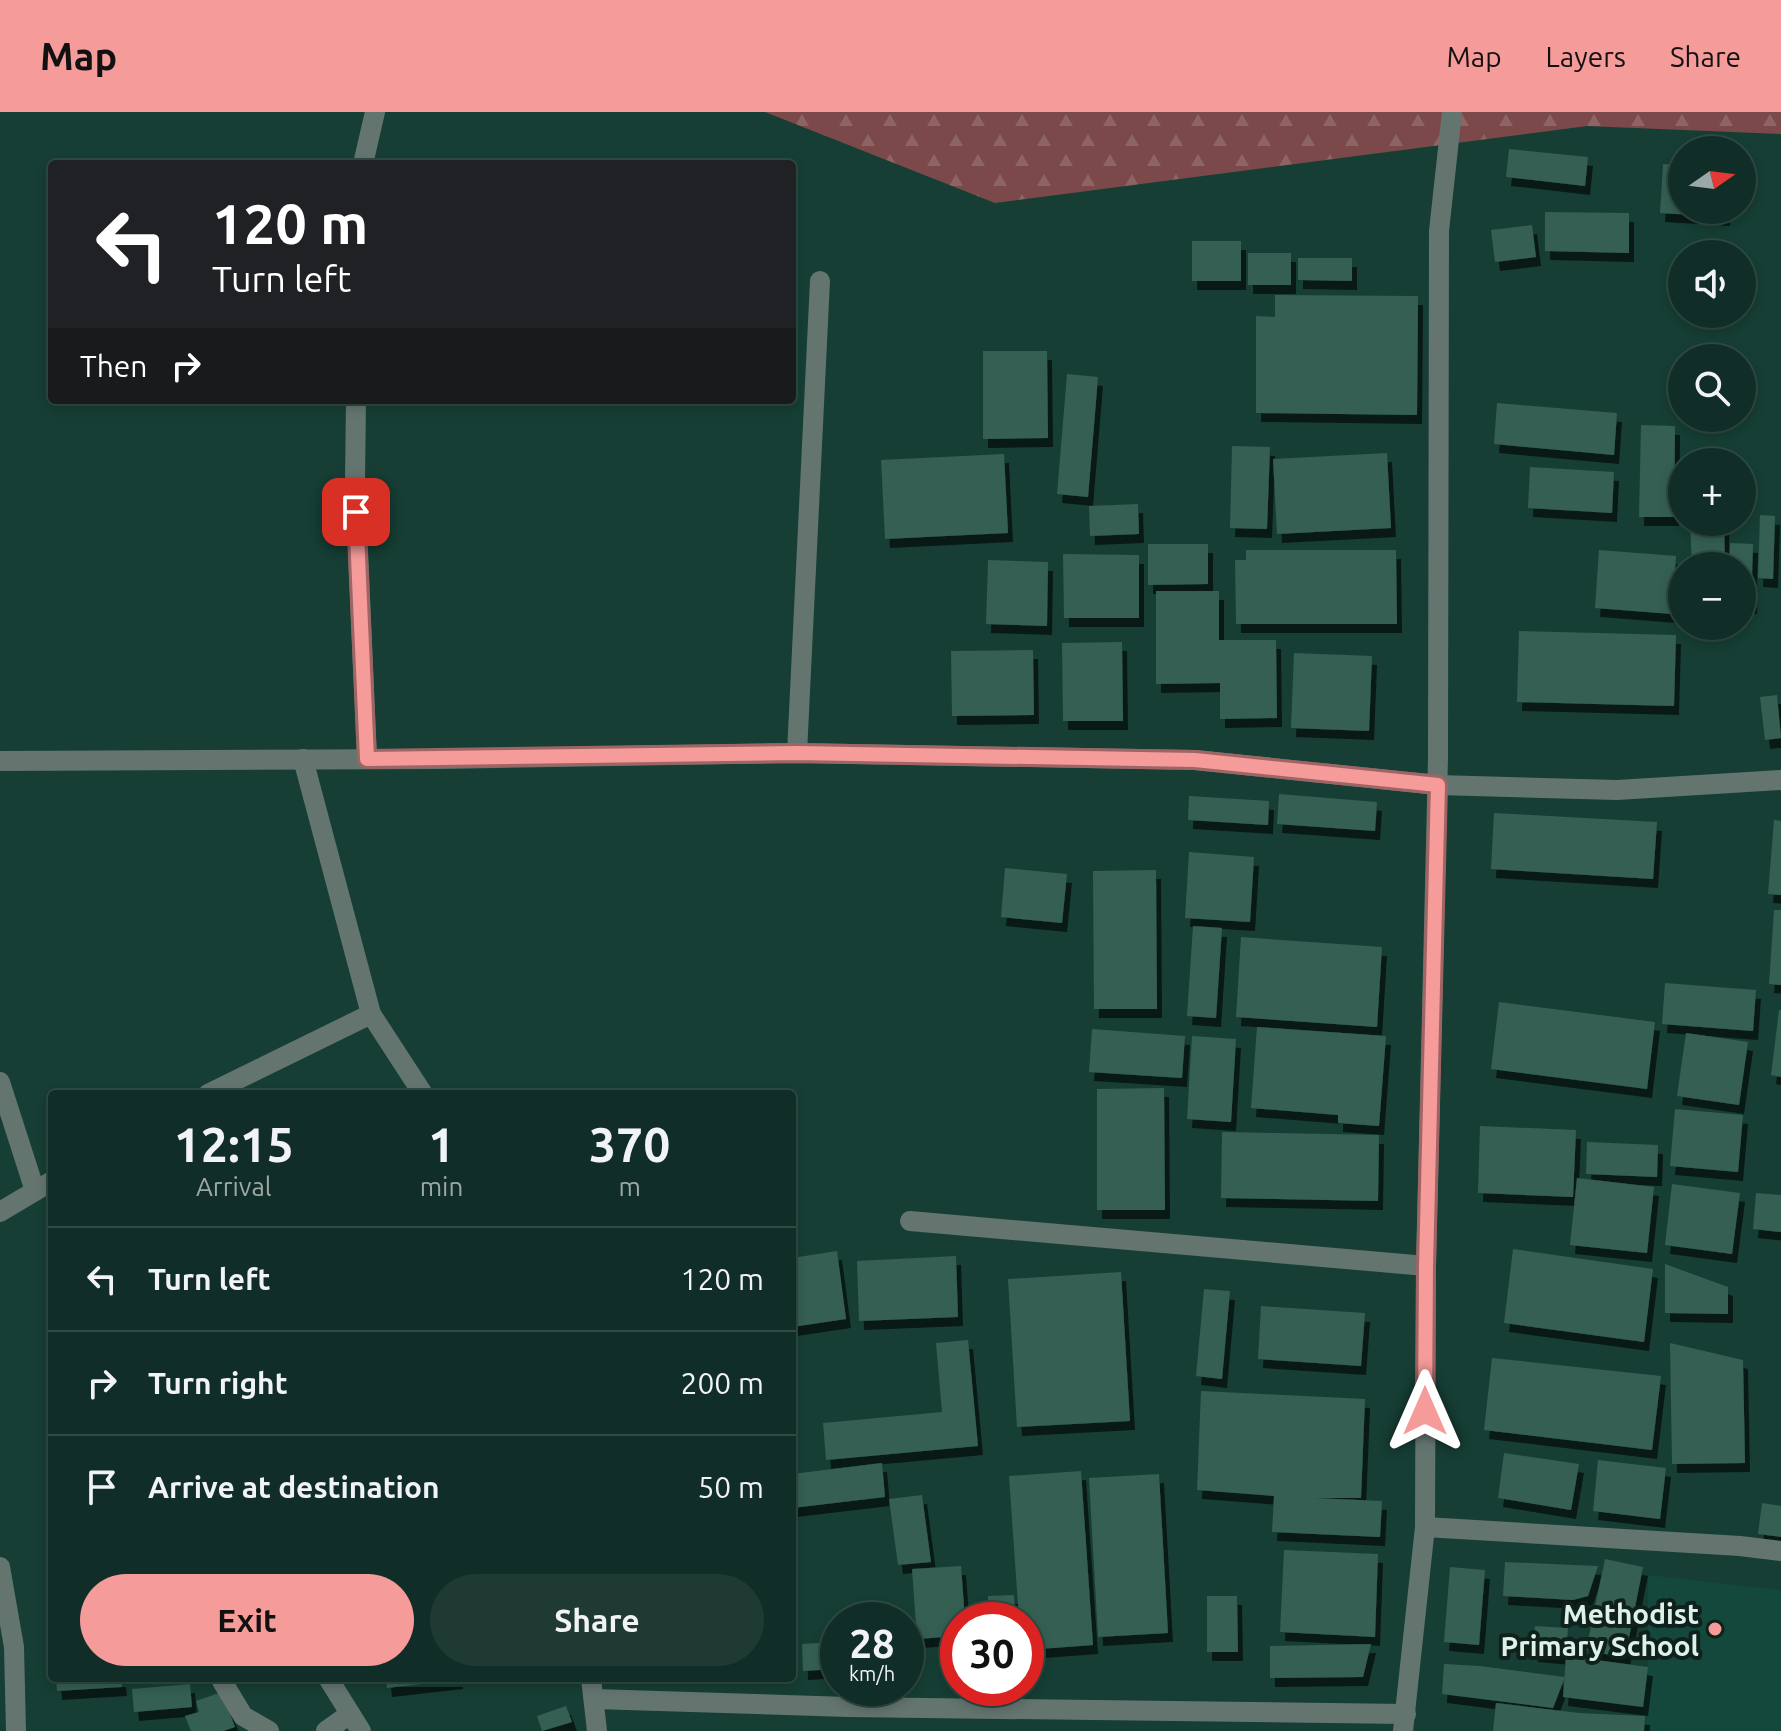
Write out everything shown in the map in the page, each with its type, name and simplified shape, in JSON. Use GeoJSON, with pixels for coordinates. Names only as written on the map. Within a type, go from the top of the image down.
{"type":"FeatureCollection","features":[{"type":"Feature","properties":{"kind":"street"},"geometry":{"type":"LineString","coordinates":[[364,160],[375,112]]}},
{"type":"Feature","properties":{"kind":"street"},"geometry":{"type":"LineString","coordinates":[[594,1699],[1405,1723],[1425,1527],[1426,1266],[1438,785],[1439,231],[1452,112]]}},
{"type":"Feature","properties":{"kind":"street"},"geometry":{"type":"LineString","coordinates":[[797,753],[820,281]]}},
{"type":"Feature","properties":{"kind":"street"},"geometry":{"type":"LineString","coordinates":[[356,404],[355,481],[367,759]]}},
{"type":"Feature","properties":{"kind":"street"},"geometry":{"type":"LineString","coordinates":[[0,761],[797,753],[1195,760],[1438,785],[1617,790],[1781,780]]}},
{"type":"Feature","properties":{"kind":"street"},"geometry":{"type":"LineString","coordinates":[[303,759],[371,1014],[420,1090]]}},
{"type":"Feature","properties":{"kind":"street"},"geometry":{"type":"LineString","coordinates":[[216,1090],[371,1014]]}},
{"type":"Feature","properties":{"kind":"street"},"geometry":{"type":"LineString","coordinates":[[0,1082],[44,1186],[0,1212]]}},
{"type":"Feature","properties":{"kind":"street"},"geometry":{"type":"LineString","coordinates":[[910,1221],[1426,1266]]}},
{"type":"Feature","properties":{"kind":"street"},"geometry":{"type":"LineString","coordinates":[[1425,1527],[1781,1551]]}},
{"type":"Feature","properties":{"kind":"street"},"geometry":{"type":"LineString","coordinates":[[0,1567],[14,1647],[16,1731]]}},
{"type":"Feature","properties":{"kind":"street"},"geometry":{"type":"LineString","coordinates":[[223,1682],[243,1716],[269,1731]]}},
{"type":"Feature","properties":{"kind":"street"},"geometry":{"type":"LineString","coordinates":[[326,1731],[356,1722],[331,1682]]}},
{"type":"Feature","properties":{"kind":"street"},"geometry":{"type":"LineString","coordinates":[[592,1682],[597,1731]]}},
{"type":"Feature","properties":{"kind":"shaded area","name":"Methodist Primary School"},"geometry":{"type":"Polygon","coordinates":[[[1648,1575],[1781,1590],[1781,1731],[1644,1731],[1648,1575]]]}},
{"type":"Feature","properties":{"kind":"green space"},"geometry":{"type":"Polygon","coordinates":[[[765,112],[1781,112],[1781,134],[1587,126],[995,203],[765,112]]]}},
{"type":"Feature","properties":{"kind":"building"},"geometry":{"type":"Polygon","coordinates":[[[1509,149],[1588,157],[1585,186],[1506,177],[1509,149]]]}},
{"type":"Feature","properties":{"kind":"building"},"geometry":{"type":"Polygon","coordinates":[[[1663,164],[1668,164],[1668,213],[1660,213],[1663,164]]]}},
{"type":"Feature","properties":{"kind":"building"},"geometry":{"type":"Polygon","coordinates":[[[1545,212],[1629,213],[1629,253],[1545,251],[1545,212]]]}},
{"type":"Feature","properties":{"kind":"building"},"geometry":{"type":"Polygon","coordinates":[[[1532,225],[1536,257],[1495,262],[1491,230],[1532,225]]]}},
{"type":"Feature","properties":{"kind":"building"},"geometry":{"type":"Polygon","coordinates":[[[1192,241],[1241,241],[1241,281],[1192,281],[1192,241]]]}},
{"type":"Feature","properties":{"kind":"building"},"geometry":{"type":"Polygon","coordinates":[[[1248,253],[1291,253],[1291,285],[1248,285],[1248,253]]]}},
{"type":"Feature","properties":{"kind":"building"},"geometry":{"type":"Polygon","coordinates":[[[1298,258],[1352,258],[1352,281],[1298,280],[1298,258]]]}},
{"type":"Feature","properties":{"kind":"building"},"geometry":{"type":"Polygon","coordinates":[[[1275,295],[1418,296],[1417,415],[1256,413],[1256,316],[1275,317],[1275,295]]]}},
{"type":"Feature","properties":{"kind":"building"},"geometry":{"type":"Polygon","coordinates":[[[983,351],[1047,351],[1048,438],[983,439],[983,351]]]}},
{"type":"Feature","properties":{"kind":"building"},"geometry":{"type":"Polygon","coordinates":[[[1067,374],[1098,377],[1088,497],[1057,494],[1067,374]]]}},
{"type":"Feature","properties":{"kind":"building"},"geometry":{"type":"Polygon","coordinates":[[[1497,403],[1617,413],[1614,455],[1494,444],[1497,403]]]}},
{"type":"Feature","properties":{"kind":"building"},"geometry":{"type":"Polygon","coordinates":[[[1641,425],[1668,426],[1668,432],[1675,432],[1675,448],[1668,448],[1668,517],[1639,517],[1641,425]]]}},
{"type":"Feature","properties":{"kind":"building"},"geometry":{"type":"Polygon","coordinates":[[[1232,446],[1270,447],[1267,529],[1230,528],[1232,446]]]}},
{"type":"Feature","properties":{"kind":"building"},"geometry":{"type":"Polygon","coordinates":[[[1387,453],[1391,528],[1277,534],[1273,459],[1387,453]]]}},
{"type":"Feature","properties":{"kind":"building"},"geometry":{"type":"Polygon","coordinates":[[[1004,454],[1008,533],[885,539],[881,460],[1004,454]]]}},
{"type":"Feature","properties":{"kind":"building"},"geometry":{"type":"Polygon","coordinates":[[[1530,467],[1614,472],[1612,513],[1528,508],[1530,467]]]}},
{"type":"Feature","properties":{"kind":"building"},"geometry":{"type":"Polygon","coordinates":[[[1138,504],[1139,534],[1090,536],[1089,506],[1138,504]]]}},
{"type":"Feature","properties":{"kind":"building"},"geometry":{"type":"Polygon","coordinates":[[[1760,515],[1775,516],[1773,579],[1758,578],[1760,515]]]}},
{"type":"Feature","properties":{"kind":"building"},"geometry":{"type":"Polygon","coordinates":[[[1691,536],[1724,536],[1725,552],[1691,552],[1691,536]]]}},
{"type":"Feature","properties":{"kind":"building"},"geometry":{"type":"Polygon","coordinates":[[[1730,543],[1753,544],[1753,552],[1730,552],[1730,543]]]}},
{"type":"Feature","properties":{"kind":"building"},"geometry":{"type":"Polygon","coordinates":[[[1148,544],[1208,544],[1208,584],[1148,585],[1148,544]]]}},
{"type":"Feature","properties":{"kind":"building"},"geometry":{"type":"Polygon","coordinates":[[[1246,550],[1396,550],[1397,624],[1236,624],[1235,560],[1246,560],[1246,550]]]}},
{"type":"Feature","properties":{"kind":"building"},"geometry":{"type":"Polygon","coordinates":[[[1599,550],[1668,555],[1668,614],[1595,608],[1599,550]]]}},
{"type":"Feature","properties":{"kind":"building"},"geometry":{"type":"Polygon","coordinates":[[[1063,554],[1139,555],[1139,618],[1064,618],[1063,554]]]}},
{"type":"Feature","properties":{"kind":"building"},"geometry":{"type":"Polygon","coordinates":[[[988,560],[1048,562],[1047,626],[986,624],[988,560]]]}},
{"type":"Feature","properties":{"kind":"building"},"geometry":{"type":"Polygon","coordinates":[[[1156,591],[1219,591],[1219,640],[1276,640],[1277,718],[1220,719],[1220,683],[1156,684],[1156,591]]]}},
{"type":"Feature","properties":{"kind":"building"},"geometry":{"type":"Polygon","coordinates":[[[1519,631],[1668,635],[1668,640],[1676,640],[1674,706],[1517,702],[1519,631]]]}},
{"type":"Feature","properties":{"kind":"building"},"geometry":{"type":"Polygon","coordinates":[[[1122,642],[1123,721],[1063,721],[1062,643],[1122,642]]]}},
{"type":"Feature","properties":{"kind":"building"},"geometry":{"type":"Polygon","coordinates":[[[1033,650],[1034,715],[952,716],[951,651],[1033,650]]]}},
{"type":"Feature","properties":{"kind":"building"},"geometry":{"type":"Polygon","coordinates":[[[1294,653],[1372,656],[1369,731],[1291,728],[1294,653]]]}},
{"type":"Feature","properties":{"kind":"building"},"geometry":{"type":"Polygon","coordinates":[[[1777,695],[1781,738],[1765,740],[1760,697],[1777,695]]]}},
{"type":"Feature","properties":{"kind":"building"},"geometry":{"type":"Polygon","coordinates":[[[1279,794],[1377,802],[1375,831],[1277,824],[1279,794]]]}},
{"type":"Feature","properties":{"kind":"building"},"geometry":{"type":"Polygon","coordinates":[[[1189,796],[1269,801],[1268,825],[1188,820],[1189,796]]]}},
{"type":"Feature","properties":{"kind":"building"},"geometry":{"type":"Polygon","coordinates":[[[1494,813],[1657,822],[1653,879],[1491,869],[1494,813]]]}},
{"type":"Feature","properties":{"kind":"building"},"geometry":{"type":"Polygon","coordinates":[[[1774,820],[1781,821],[1781,895],[1768,894],[1774,820]]]}},
{"type":"Feature","properties":{"kind":"building"},"geometry":{"type":"Polygon","coordinates":[[[1189,852],[1254,857],[1250,922],[1185,918],[1189,852]]]}},
{"type":"Feature","properties":{"kind":"building"},"geometry":{"type":"Polygon","coordinates":[[[1005,868],[1067,874],[1062,923],[1001,917],[1005,868]]]}},
{"type":"Feature","properties":{"kind":"building"},"geometry":{"type":"Polygon","coordinates":[[[1156,870],[1157,1009],[1094,1009],[1093,871],[1156,870]]]}},
{"type":"Feature","properties":{"kind":"building"},"geometry":{"type":"Polygon","coordinates":[[[1774,910],[1781,910],[1781,985],[1769,984],[1774,910]]]}},
{"type":"Feature","properties":{"kind":"building"},"geometry":{"type":"Polygon","coordinates":[[[1193,926],[1222,928],[1216,1018],[1187,1016],[1193,926]]]}},
{"type":"Feature","properties":{"kind":"building"},"geometry":{"type":"Polygon","coordinates":[[[1241,937],[1382,947],[1377,1027],[1236,1017],[1241,937]]]}},
{"type":"Feature","properties":{"kind":"building"},"geometry":{"type":"Polygon","coordinates":[[[1665,983],[1756,990],[1753,1031],[1662,1024],[1665,983]]]}},
{"type":"Feature","properties":{"kind":"building"},"geometry":{"type":"Polygon","coordinates":[[[1499,1002],[1655,1022],[1647,1089],[1491,1069],[1499,1002]]]}},
{"type":"Feature","properties":{"kind":"building"},"geometry":{"type":"Polygon","coordinates":[[[1781,1010],[1781,1077],[1771,1075],[1781,1010]]]}},
{"type":"Feature","properties":{"kind":"building"},"geometry":{"type":"Polygon","coordinates":[[[1257,1027],[1386,1036],[1379,1126],[1338,1123],[1338,1115],[1251,1108],[1257,1027]]]}},
{"type":"Feature","properties":{"kind":"building"},"geometry":{"type":"Polygon","coordinates":[[[1092,1029],[1185,1036],[1182,1078],[1089,1072],[1092,1029]]]}},
{"type":"Feature","properties":{"kind":"building"},"geometry":{"type":"Polygon","coordinates":[[[1686,1033],[1748,1042],[1739,1105],[1677,1096],[1686,1033]]]}},
{"type":"Feature","properties":{"kind":"building"},"geometry":{"type":"Polygon","coordinates":[[[1192,1036],[1236,1039],[1231,1122],[1187,1119],[1192,1036]]]}},
{"type":"Feature","properties":{"kind":"building"},"geometry":{"type":"Polygon","coordinates":[[[1164,1088],[1165,1210],[1097,1210],[1097,1089],[1164,1088]]]}},
{"type":"Feature","properties":{"kind":"building"},"geometry":{"type":"Polygon","coordinates":[[[1675,1109],[1743,1115],[1738,1172],[1670,1166],[1675,1109]]]}},
{"type":"Feature","properties":{"kind":"building"},"geometry":{"type":"Polygon","coordinates":[[[1480,1126],[1576,1130],[1573,1197],[1478,1193],[1480,1126]]]}},
{"type":"Feature","properties":{"kind":"building"},"geometry":{"type":"Polygon","coordinates":[[[1222,1132],[1379,1135],[1378,1201],[1221,1198],[1222,1132]]]}},
{"type":"Feature","properties":{"kind":"building"},"geometry":{"type":"Polygon","coordinates":[[[1587,1142],[1658,1145],[1657,1177],[1586,1174],[1587,1142]]]}},
{"type":"Feature","properties":{"kind":"building"},"geometry":{"type":"Polygon","coordinates":[[[1577,1178],[1654,1187],[1647,1253],[1570,1245],[1577,1178]]]}},
{"type":"Feature","properties":{"kind":"building"},"geometry":{"type":"Polygon","coordinates":[[[1672,1184],[1740,1193],[1732,1254],[1665,1245],[1672,1184]]]}},
{"type":"Feature","properties":{"kind":"building"},"geometry":{"type":"Polygon","coordinates":[[[1756,1193],[1781,1195],[1781,1232],[1753,1229],[1756,1193]]]}},
{"type":"Feature","properties":{"kind":"building"},"geometry":{"type":"Polygon","coordinates":[[[1513,1249],[1653,1269],[1644,1342],[1504,1323],[1513,1249]]]}},
{"type":"Feature","properties":{"kind":"building"},"geometry":{"type":"Polygon","coordinates":[[[837,1251],[846,1319],[796,1326],[796,1257],[837,1251]]]}},
{"type":"Feature","properties":{"kind":"building"},"geometry":{"type":"Polygon","coordinates":[[[956,1256],[958,1317],[859,1321],[857,1261],[956,1256]]]}},
{"type":"Feature","properties":{"kind":"building"},"geometry":{"type":"Polygon","coordinates":[[[1665,1264],[1728,1287],[1728,1314],[1665,1313],[1665,1264]]]}},
{"type":"Feature","properties":{"kind":"building"},"geometry":{"type":"Polygon","coordinates":[[[1121,1272],[1130,1421],[1017,1427],[1008,1279],[1121,1272]]]}},
{"type":"Feature","properties":{"kind":"building"},"geometry":{"type":"Polygon","coordinates":[[[1204,1289],[1230,1291],[1222,1379],[1196,1376],[1204,1289]]]}},
{"type":"Feature","properties":{"kind":"building"},"geometry":{"type":"Polygon","coordinates":[[[1261,1306],[1365,1313],[1361,1366],[1258,1359],[1261,1306]]]}},
{"type":"Feature","properties":{"kind":"building"},"geometry":{"type":"Polygon","coordinates":[[[968,1340],[978,1446],[826,1460],[823,1423],[942,1412],[936,1343],[968,1340]]]}},
{"type":"Feature","properties":{"kind":"building"},"geometry":{"type":"Polygon","coordinates":[[[1670,1343],[1743,1360],[1745,1463],[1672,1464],[1670,1343]]]}},
{"type":"Feature","properties":{"kind":"building"},"geometry":{"type":"Polygon","coordinates":[[[1492,1358],[1661,1376],[1652,1450],[1484,1430],[1492,1358]]]}},
{"type":"Feature","properties":{"kind":"building"},"geometry":{"type":"Polygon","coordinates":[[[1201,1391],[1365,1399],[1361,1498],[1314,1498],[1382,1501],[1380,1537],[1272,1532],[1274,1496],[1197,1490],[1201,1391]]]}},
{"type":"Feature","properties":{"kind":"building"},"geometry":{"type":"Polygon","coordinates":[[[1504,1453],[1579,1464],[1571,1510],[1498,1498],[1504,1453]]]}},
{"type":"Feature","properties":{"kind":"building"},"geometry":{"type":"Polygon","coordinates":[[[1598,1460],[1666,1468],[1660,1519],[1593,1511],[1598,1460]]]}},
{"type":"Feature","properties":{"kind":"building"},"geometry":{"type":"Polygon","coordinates":[[[882,1463],[885,1497],[796,1508],[796,1474],[882,1463]]]}},
{"type":"Feature","properties":{"kind":"building"},"geometry":{"type":"Polygon","coordinates":[[[1081,1471],[1093,1645],[1044,1649],[1044,1602],[1018,1602],[1009,1476],[1081,1471]]]}},
{"type":"Feature","properties":{"kind":"building"},"geometry":{"type":"Polygon","coordinates":[[[1159,1474],[1168,1633],[1098,1637],[1089,1478],[1159,1474]]]}},
{"type":"Feature","properties":{"kind":"building"},"geometry":{"type":"Polygon","coordinates":[[[922,1495],[931,1562],[898,1565],[889,1499],[922,1495]]]}},
{"type":"Feature","properties":{"kind":"building"},"geometry":{"type":"Polygon","coordinates":[[[1762,1503],[1781,1506],[1781,1537],[1758,1534],[1762,1503]]]}},
{"type":"Feature","properties":{"kind":"building"},"geometry":{"type":"Polygon","coordinates":[[[1284,1550],[1378,1554],[1375,1637],[1280,1632],[1284,1550]]]}},
{"type":"Feature","properties":{"kind":"building"},"geometry":{"type":"Polygon","coordinates":[[[1605,1559],[1643,1567],[1625,1658],[1586,1650],[1605,1559]]]}},
{"type":"Feature","properties":{"kind":"building"},"geometry":{"type":"Polygon","coordinates":[[[1505,1562],[1598,1566],[1588,1596],[1573,1600],[1503,1596],[1505,1562]]]}},
{"type":"Feature","properties":{"kind":"building"},"geometry":{"type":"Polygon","coordinates":[[[961,1566],[964,1602],[940,1602],[940,1637],[924,1638],[924,1602],[914,1602],[912,1569],[961,1566]]]}},
{"type":"Feature","properties":{"kind":"building"},"geometry":{"type":"Polygon","coordinates":[[[1450,1567],[1485,1570],[1479,1645],[1444,1642],[1450,1567]]]}},
{"type":"Feature","properties":{"kind":"building"},"geometry":{"type":"Polygon","coordinates":[[[1014,1595],[1014,1602],[988,1602],[988,1596],[1014,1595]]]}},
{"type":"Feature","properties":{"kind":"building"},"geometry":{"type":"Polygon","coordinates":[[[1207,1596],[1237,1596],[1238,1652],[1207,1652],[1207,1596]]]}},
{"type":"Feature","properties":{"kind":"building"},"geometry":{"type":"Polygon","coordinates":[[[1535,1626],[1568,1628],[1566,1656],[1533,1653],[1535,1626]]]}},
{"type":"Feature","properties":{"kind":"building"},"geometry":{"type":"Polygon","coordinates":[[[820,1643],[820,1670],[803,1671],[802,1644],[820,1643]]]}},
{"type":"Feature","properties":{"kind":"building"},"geometry":{"type":"Polygon","coordinates":[[[1371,1644],[1363,1677],[1270,1678],[1270,1646],[1371,1644]]]}},
{"type":"Feature","properties":{"kind":"building"},"geometry":{"type":"Polygon","coordinates":[[[1566,1656],[1648,1667],[1643,1707],[1563,1697],[1566,1656]]]}},
{"type":"Feature","properties":{"kind":"building"},"geometry":{"type":"Polygon","coordinates":[[[1444,1664],[1565,1677],[1553,1708],[1442,1694],[1444,1664]]]}},
{"type":"Feature","properties":{"kind":"building"},"geometry":{"type":"Polygon","coordinates":[[[56,1682],[121,1682],[122,1687],[57,1691],[56,1682]]]}},
{"type":"Feature","properties":{"kind":"building"},"geometry":{"type":"Polygon","coordinates":[[[386,1682],[440,1682],[387,1688],[386,1682]]]}},
{"type":"Feature","properties":{"kind":"building"},"geometry":{"type":"Polygon","coordinates":[[[190,1684],[192,1707],[134,1712],[132,1689],[190,1684]]]}},
{"type":"Feature","properties":{"kind":"building"},"geometry":{"type":"Polygon","coordinates":[[[222,1692],[235,1727],[223,1731],[191,1731],[185,1716],[199,1712],[196,1701],[222,1692]]]}},
{"type":"Feature","properties":{"kind":"building"},"geometry":{"type":"Polygon","coordinates":[[[1496,1703],[1579,1713],[1645,1716],[1644,1731],[1493,1731],[1496,1703]]]}},
{"type":"Feature","properties":{"kind":"building"},"geometry":{"type":"Polygon","coordinates":[[[566,1706],[572,1722],[542,1731],[537,1716],[566,1706]]]}},
{"type":"Feature","properties":{"kind":"place","name":"Methodist Primary School"},"geometry":{"type":"Point","coordinates":[1715,1629]}},
{"type":"Feature","properties":{"kind":"route"},"geometry":{"type":"LineString","coordinates":[[356,512],[367,759],[797,753],[1195,760],[1438,785],[1425,1411]]}}]}
